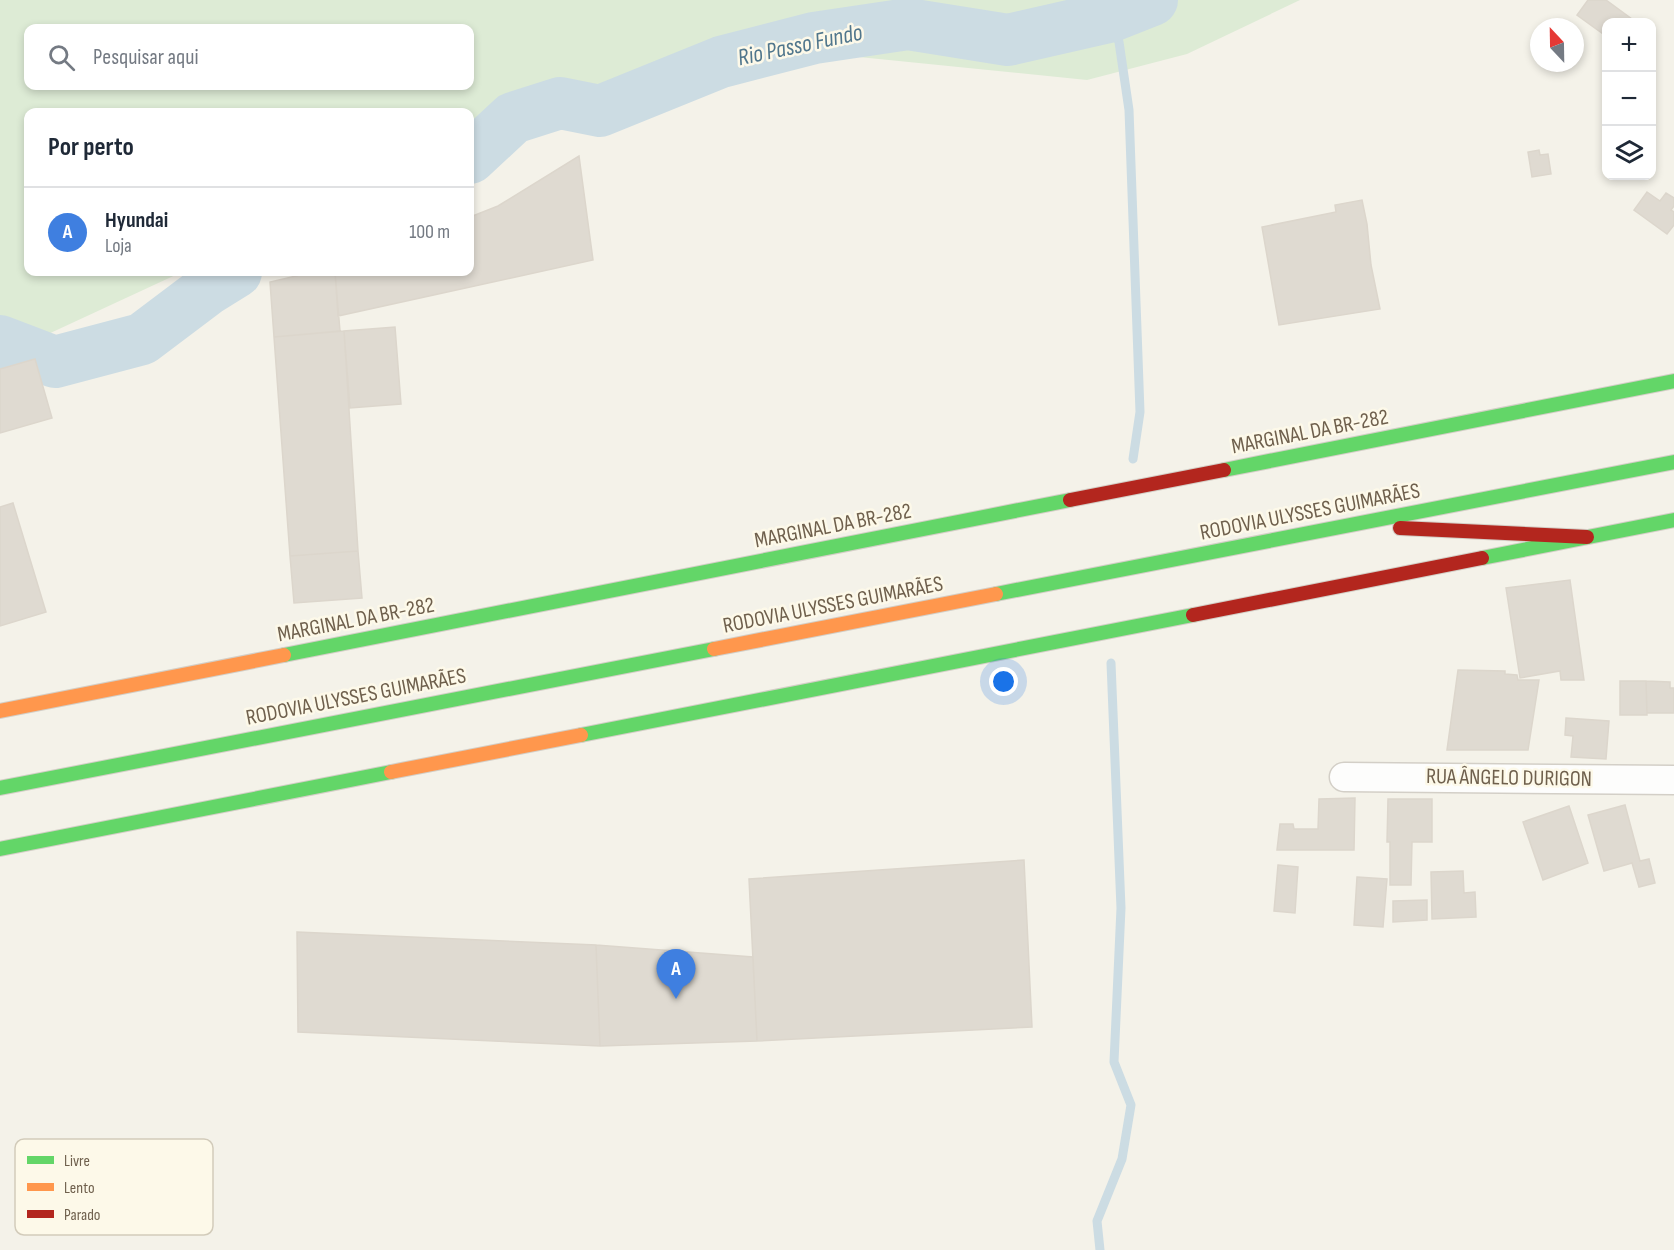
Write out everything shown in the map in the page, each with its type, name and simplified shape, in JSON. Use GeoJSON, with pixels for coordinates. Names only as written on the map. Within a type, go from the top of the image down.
{"type":"FeatureCollection","features":[{"type":"Feature","properties":{"kind":"main road","name":"MARGINAL DA BR-282"},"geometry":{"type":"LineString","coordinates":[[0,711],[1674,381]]}},
{"type":"Feature","properties":{"kind":"main road","name":"RODOVIA ULYSSES GUIMARÃES"},"geometry":{"type":"LineString","coordinates":[[0,788],[1674,462]]}},
{"type":"Feature","properties":{"kind":"main road"},"geometry":{"type":"LineString","coordinates":[[0,849],[1674,520]]}},
{"type":"Feature","properties":{"kind":"main road"},"geometry":{"type":"LineString","coordinates":[[1350,525],[1587,537]]}},
{"type":"Feature","properties":{"kind":"street","name":"RUA ÂNGELO DURIGON"},"geometry":{"type":"LineString","coordinates":[[1344,777],[1674,780]]}},
{"type":"Feature","properties":{"kind":"green space"},"geometry":{"type":"Polygon","coordinates":[[[0,0],[1300,0],[1187,54],[1087,80],[740,45],[474,152],[474,108],[24,108],[24,276],[173,276],[31,342],[0,338],[0,0]]]}},
{"type":"Feature","properties":{"kind":"building"},"geometry":{"type":"Polygon","coordinates":[[[1588,0],[1606,0],[1631,18],[1602,18],[1602,33],[1577,15],[1588,0]]]}},
{"type":"Feature","properties":{"kind":"building"},"geometry":{"type":"Polygon","coordinates":[[[1539,150],[1540,155],[1548,154],[1551,174],[1532,177],[1528,152],[1539,150]]]}},
{"type":"Feature","properties":{"kind":"building"},"geometry":{"type":"Polygon","coordinates":[[[579,156],[593,260],[338,316],[335,276],[474,276],[474,215],[498,206],[579,156]]]}},
{"type":"Feature","properties":{"kind":"building"},"geometry":{"type":"Polygon","coordinates":[[[1647,192],[1660,201],[1666,193],[1674,198],[1674,206],[1671,210],[1674,212],[1674,225],[1667,234],[1634,210],[1647,192]]]}},
{"type":"Feature","properties":{"kind":"building"},"geometry":{"type":"Polygon","coordinates":[[[1362,200],[1380,309],[1279,325],[1262,227],[1336,212],[1335,205],[1362,200]]]}},
{"type":"Feature","properties":{"kind":"building"},"geometry":{"type":"Polygon","coordinates":[[[296,276],[335,276],[340,331],[274,337],[270,282],[296,276]]]}},
{"type":"Feature","properties":{"kind":"building"},"geometry":{"type":"Polygon","coordinates":[[[395,327],[401,404],[350,408],[344,331],[395,327]]]}},
{"type":"Feature","properties":{"kind":"building"},"geometry":{"type":"Polygon","coordinates":[[[344,331],[358,551],[290,556],[274,337],[344,331]]]}},
{"type":"Feature","properties":{"kind":"building"},"geometry":{"type":"Polygon","coordinates":[[[35,359],[52,418],[0,433],[0,369],[35,359]]]}},
{"type":"Feature","properties":{"kind":"building"},"geometry":{"type":"Polygon","coordinates":[[[13,503],[46,612],[0,626],[0,507],[13,503]]]}},
{"type":"Feature","properties":{"kind":"building"},"geometry":{"type":"Polygon","coordinates":[[[358,551],[362,598],[294,603],[290,556],[358,551]]]}},
{"type":"Feature","properties":{"kind":"building"},"geometry":{"type":"Polygon","coordinates":[[[1570,580],[1584,680],[1561,680],[1560,671],[1520,678],[1506,588],[1570,580]]]}},
{"type":"Feature","properties":{"kind":"building"},"geometry":{"type":"Polygon","coordinates":[[[1458,670],[1505,671],[1505,674],[1517,675],[1518,680],[1539,680],[1528,750],[1447,750],[1458,670]]]}},
{"type":"Feature","properties":{"kind":"building"},"geometry":{"type":"Polygon","coordinates":[[[1620,681],[1646,681],[1647,715],[1620,715],[1620,681]]]}},
{"type":"Feature","properties":{"kind":"building"},"geometry":{"type":"Polygon","coordinates":[[[1646,681],[1670,682],[1670,688],[1674,688],[1674,713],[1647,713],[1646,681]]]}},
{"type":"Feature","properties":{"kind":"building"},"geometry":{"type":"Polygon","coordinates":[[[1566,718],[1609,721],[1606,759],[1571,757],[1573,736],[1565,735],[1566,718]]]}},
{"type":"Feature","properties":{"kind":"building"},"geometry":{"type":"Polygon","coordinates":[[[1355,798],[1354,850],[1277,850],[1280,824],[1293,824],[1294,829],[1318,829],[1319,799],[1355,798]]]}},
{"type":"Feature","properties":{"kind":"building"},"geometry":{"type":"Polygon","coordinates":[[[1388,799],[1432,799],[1432,842],[1412,842],[1411,885],[1390,885],[1390,842],[1387,842],[1388,799]]]}},
{"type":"Feature","properties":{"kind":"building"},"geometry":{"type":"Polygon","coordinates":[[[1625,805],[1640,861],[1649,859],[1655,883],[1639,887],[1632,863],[1604,871],[1588,815],[1625,805]]]}},
{"type":"Feature","properties":{"kind":"building"},"geometry":{"type":"Polygon","coordinates":[[[1569,806],[1588,863],[1543,880],[1523,822],[1569,806]]]}},
{"type":"Feature","properties":{"kind":"building"},"geometry":{"type":"Polygon","coordinates":[[[1024,860],[1032,1027],[757,1041],[749,879],[1024,860]]]}},
{"type":"Feature","properties":{"kind":"building"},"geometry":{"type":"Polygon","coordinates":[[[1278,865],[1298,867],[1295,913],[1274,911],[1278,865]]]}},
{"type":"Feature","properties":{"kind":"building"},"geometry":{"type":"Polygon","coordinates":[[[1463,871],[1464,893],[1475,892],[1476,917],[1432,919],[1431,872],[1463,871]]]}},
{"type":"Feature","properties":{"kind":"building"},"geometry":{"type":"Polygon","coordinates":[[[1357,877],[1387,879],[1383,927],[1354,925],[1357,877]]]}},
{"type":"Feature","properties":{"kind":"building"},"geometry":{"type":"Polygon","coordinates":[[[1427,900],[1427,920],[1393,922],[1393,901],[1427,900]]]}},
{"type":"Feature","properties":{"kind":"building"},"geometry":{"type":"Polygon","coordinates":[[[297,932],[596,945],[600,1046],[298,1032],[297,932]]]}},
{"type":"Feature","properties":{"kind":"building"},"geometry":{"type":"Polygon","coordinates":[[[596,945],[753,957],[757,1041],[600,1046],[596,945]]]}},
{"type":"Feature","properties":{"kind":"waterway","name":"Rio Passo Fundo"},"geometry":{"type":"LineString","coordinates":[[474,154],[513,118],[560,103],[600,111],[721,62],[814,38],[908,24],[1008,40],[1109,17],[1152,0]]}},
{"type":"Feature","properties":{"kind":"waterway"},"geometry":{"type":"LineString","coordinates":[[1109,17],[1119,42],[1129,110],[1140,412],[1133,459]]}},
{"type":"Feature","properties":{"kind":"waterway","name":"Rio Passo Fundo"},"geometry":{"type":"LineString","coordinates":[[0,341],[55,362],[142,339],[207,290],[230,276]]}},
{"type":"Feature","properties":{"kind":"waterway"},"geometry":{"type":"LineString","coordinates":[[1100,1250],[1097,1221],[1122,1159],[1131,1105],[1114,1062],[1121,908],[1111,663]]}},
{"type":"Feature","properties":{"kind":"traffic: fast"},"geometry":{"type":"LineString","coordinates":[[1224,470],[1674,381]]}},
{"type":"Feature","properties":{"kind":"traffic: fast"},"geometry":{"type":"LineString","coordinates":[[996,594],[1674,462]]}},
{"type":"Feature","properties":{"kind":"traffic: fast"},"geometry":{"type":"LineString","coordinates":[[284,655],[1070,500]]}},
{"type":"Feature","properties":{"kind":"traffic: fast"},"geometry":{"type":"LineString","coordinates":[[1482,558],[1674,520]]}},
{"type":"Feature","properties":{"kind":"traffic: fast"},"geometry":{"type":"LineString","coordinates":[[581,735],[1193,615]]}},
{"type":"Feature","properties":{"kind":"traffic: fast"},"geometry":{"type":"LineString","coordinates":[[0,788],[714,649]]}},
{"type":"Feature","properties":{"kind":"traffic: fast"},"geometry":{"type":"LineString","coordinates":[[0,849],[391,772]]}},
{"type":"Feature","properties":{"kind":"traffic: slow"},"geometry":{"type":"LineString","coordinates":[[714,649],[996,594]]}},
{"type":"Feature","properties":{"kind":"traffic: slow"},"geometry":{"type":"LineString","coordinates":[[0,711],[284,655]]}},
{"type":"Feature","properties":{"kind":"traffic: slow"},"geometry":{"type":"LineString","coordinates":[[391,772],[581,735]]}},
{"type":"Feature","properties":{"kind":"traffic: jam"},"geometry":{"type":"LineString","coordinates":[[1070,500],[1224,470]]}},
{"type":"Feature","properties":{"kind":"traffic: jam"},"geometry":{"type":"LineString","coordinates":[[1400,528],[1587,537]]}},
{"type":"Feature","properties":{"kind":"traffic: jam"},"geometry":{"type":"LineString","coordinates":[[1193,615],[1482,558]]}},
{"type":"Feature","properties":{"kind":"place","name":"Hyundai"},"geometry":{"type":"Point","coordinates":[676,999]}}]}
